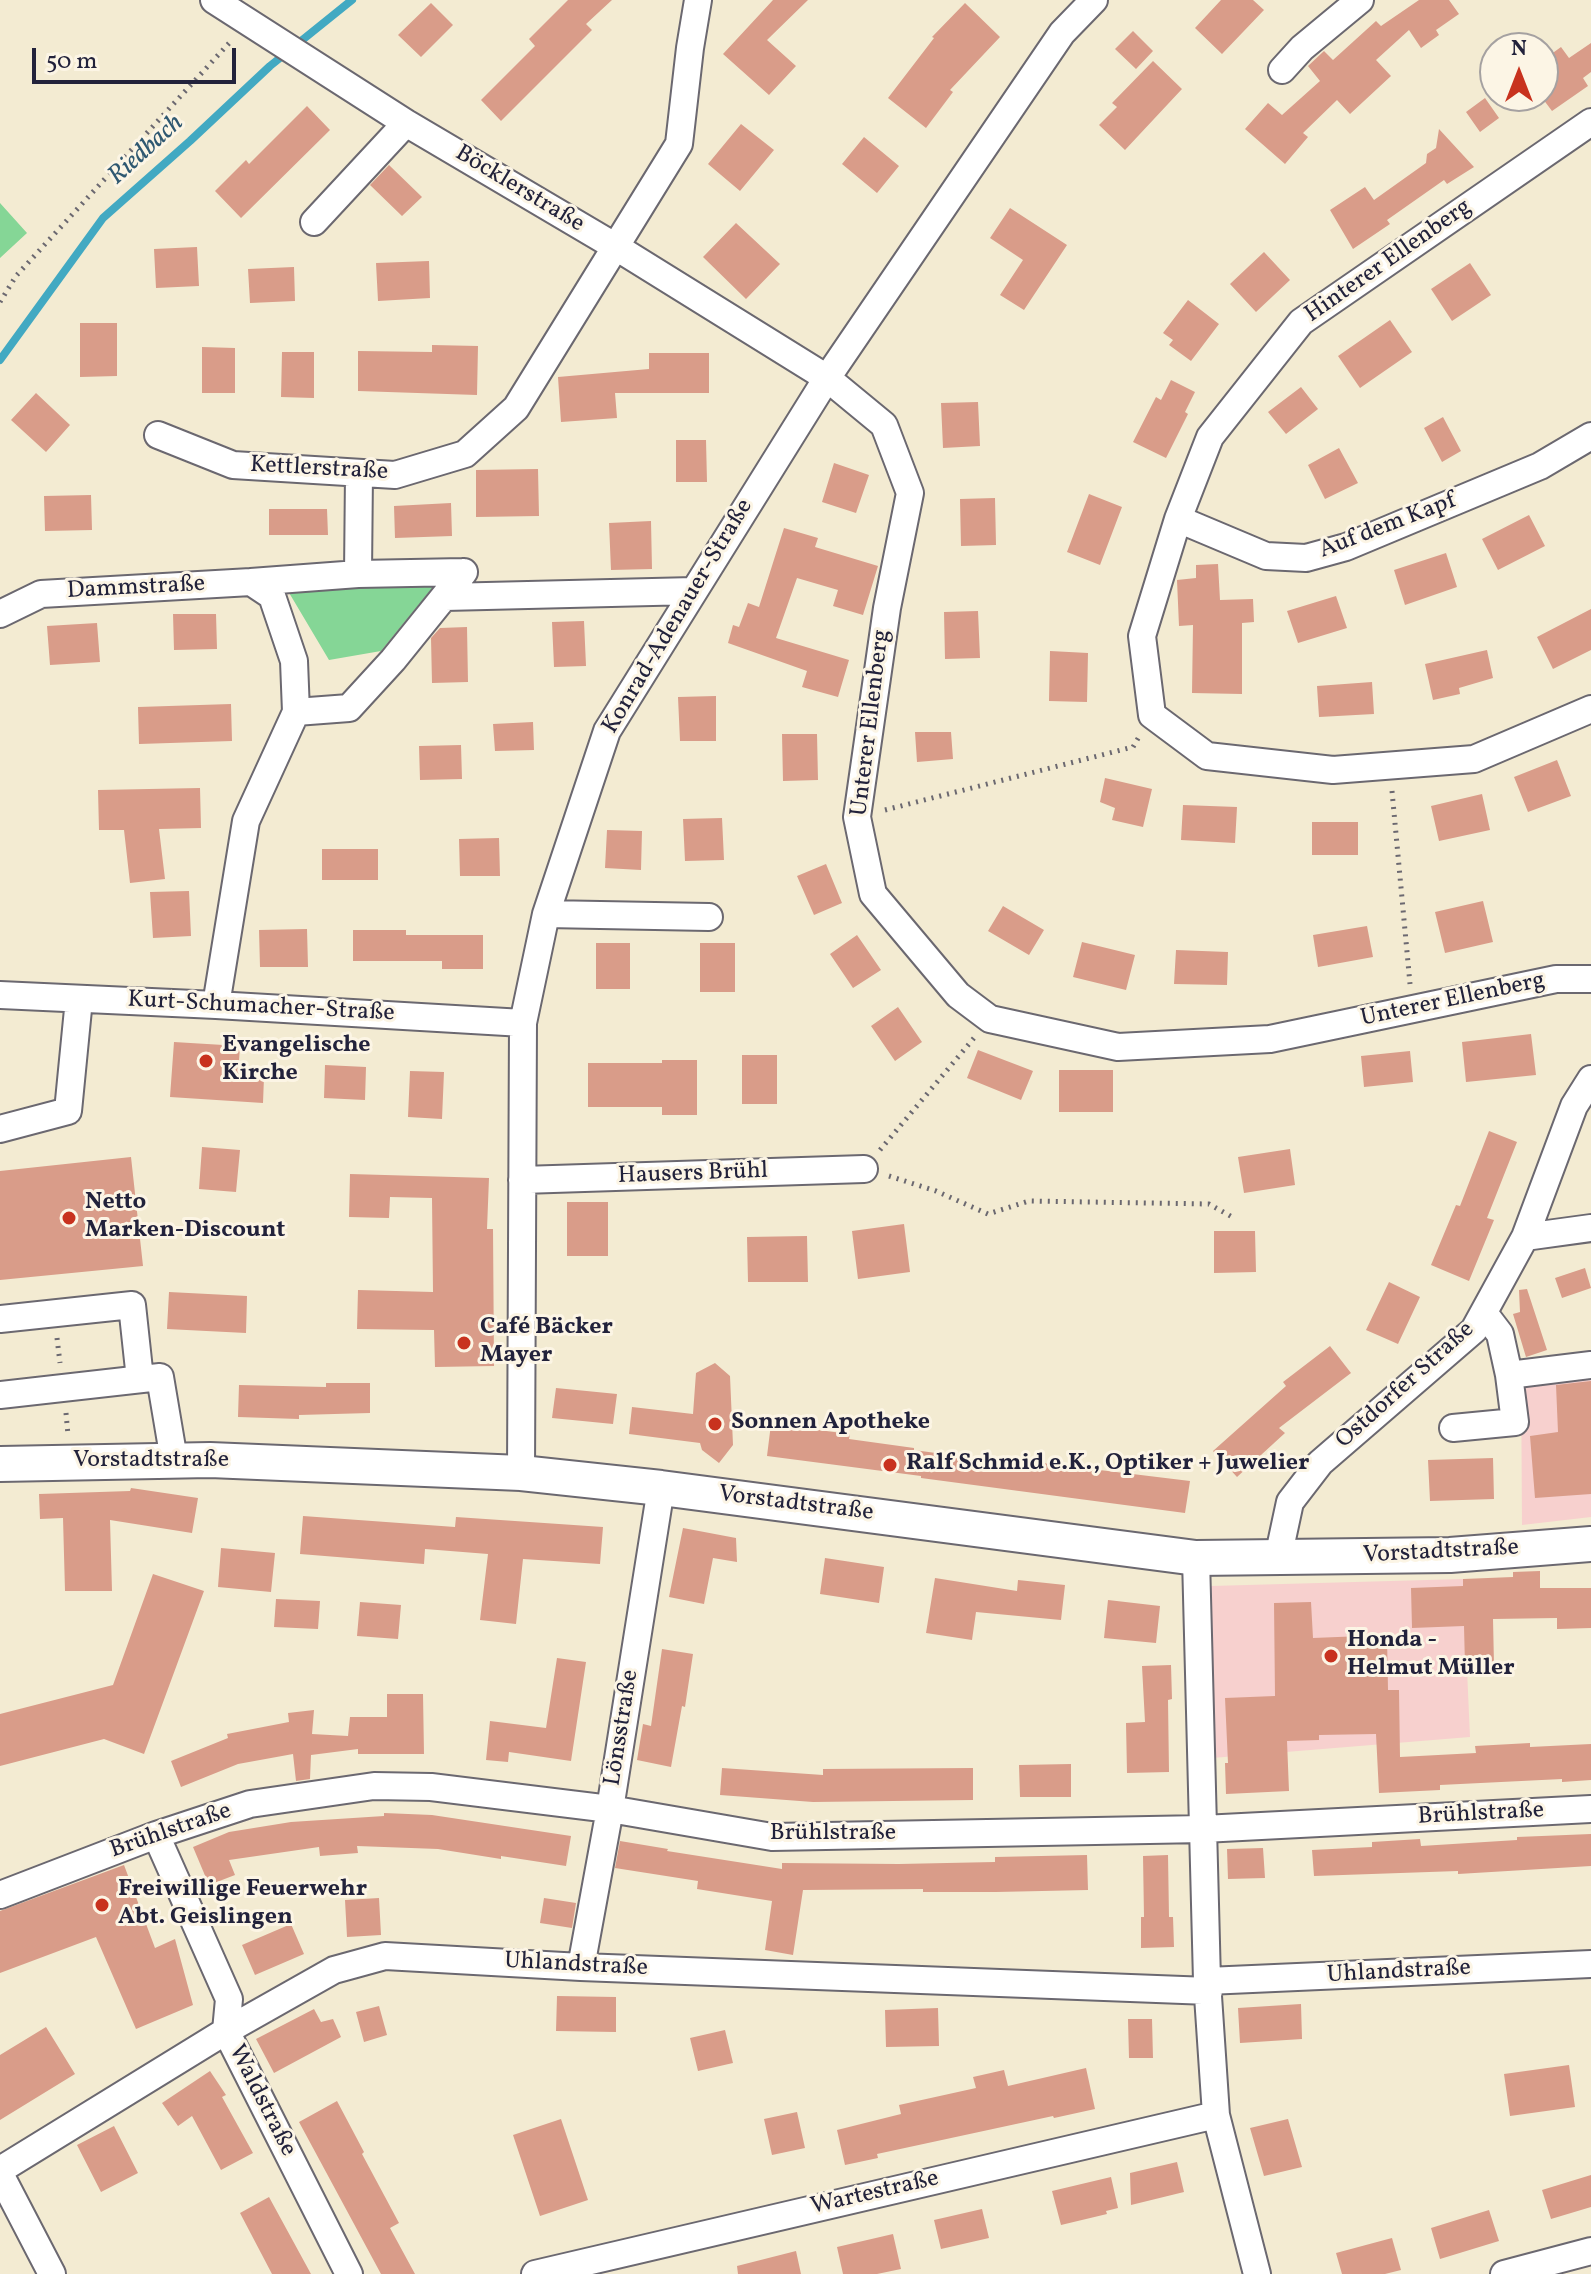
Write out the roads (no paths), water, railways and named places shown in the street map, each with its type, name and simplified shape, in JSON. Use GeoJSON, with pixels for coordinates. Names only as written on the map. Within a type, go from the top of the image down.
{"type":"FeatureCollection","features":[{"type":"Feature","properties":{"kind":"main road","name":"Vorstadtstraße"},"geometry":{"type":"LineString","coordinates":[[0,1464],[210,1460],[521,1473],[661,1488],[1196,1558],[1450,1555],[1591,1544]]}},
{"type":"Feature","properties":{"kind":"street","name":"Böcklerstraße"},"geometry":{"type":"LineString","coordinates":[[214,0],[406,123],[616,247],[827,378]]}},
{"type":"Feature","properties":{"kind":"street","name":"Kettlerstraße"},"geometry":{"type":"LineString","coordinates":[[158,435],[233,465],[359,473],[395,475],[465,454],[516,408],[679,144],[698,0]]}},
{"type":"Feature","properties":{"kind":"street","name":"Konrad-Adenauer-Straße"},"geometry":{"type":"LineString","coordinates":[[521,1473],[523,1023],[546,914],[607,731],[827,378],[1062,33],[1094,0]]}},
{"type":"Feature","properties":{"kind":"street"},"geometry":{"type":"LineString","coordinates":[[1282,70],[1302,48],[1360,0]]}},
{"type":"Feature","properties":{"kind":"street","name":"Hinterer Ellenberg"},"geometry":{"type":"LineString","coordinates":[[1591,122],[1301,322],[1210,437],[1178,519],[1142,636],[1152,715],[1207,756],[1333,770],[1474,759],[1591,709]]}},
{"type":"Feature","properties":{"kind":"street"},"geometry":{"type":"LineString","coordinates":[[314,222],[406,123]]}},
{"type":"Feature","properties":{"kind":"street","name":"Unterer Ellenberg"},"geometry":{"type":"LineString","coordinates":[[827,378],[884,425],[910,493],[887,608],[857,817],[873,894],[958,995],[990,1019],[1118,1047],[1270,1039],[1556,979],[1591,979]]}},
{"type":"Feature","properties":{"kind":"street","name":"Auf dem Kapf"},"geometry":{"type":"LineString","coordinates":[[1178,519],[1266,556],[1306,558],[1346,547],[1540,466],[1591,436]]}},
{"type":"Feature","properties":{"kind":"street"},"geometry":{"type":"LineString","coordinates":[[296,712],[349,708],[393,660],[464,572],[358,574],[359,473]]}},
{"type":"Feature","properties":{"kind":"street","name":"Dammstraße"},"geometry":{"type":"LineString","coordinates":[[0,614],[41,594],[262,589],[358,574]]}},
{"type":"Feature","properties":{"kind":"street"},"geometry":{"type":"LineString","coordinates":[[216,1005],[246,821],[296,712],[294,661],[262,589]]}},
{"type":"Feature","properties":{"kind":"street"},"geometry":{"type":"LineString","coordinates":[[445,597],[694,591]]}},
{"type":"Feature","properties":{"kind":"street"},"geometry":{"type":"LineString","coordinates":[[546,914],[709,917]]}},
{"type":"Feature","properties":{"kind":"street","name":"Kurt-Schumacher-Straße"},"geometry":{"type":"LineString","coordinates":[[0,995],[523,1023]]}},
{"type":"Feature","properties":{"kind":"street"},"geometry":{"type":"LineString","coordinates":[[0,1129],[68,1111],[79,999]]}},
{"type":"Feature","properties":{"kind":"street","name":"Ostdorfer Straße"},"geometry":{"type":"LineString","coordinates":[[1278,1558],[1290,1502],[1320,1463],[1474,1330],[1525,1237],[1574,1106],[1591,1079]]}},
{"type":"Feature","properties":{"kind":"street","name":"Hausers Brühl"},"geometry":{"type":"LineString","coordinates":[[522,1180],[864,1169]]}},
{"type":"Feature","properties":{"kind":"street"},"geometry":{"type":"LineString","coordinates":[[1525,1237],[1591,1228]]}},
{"type":"Feature","properties":{"kind":"street"},"geometry":{"type":"LineString","coordinates":[[0,1319],[132,1305],[140,1379]]}},
{"type":"Feature","properties":{"kind":"street"},"geometry":{"type":"LineString","coordinates":[[1453,1428],[1515,1422],[1500,1334],[1484,1313]]}},
{"type":"Feature","properties":{"kind":"street"},"geometry":{"type":"LineString","coordinates":[[1509,1375],[1591,1365]]}},
{"type":"Feature","properties":{"kind":"street"},"geometry":{"type":"LineString","coordinates":[[0,1395],[160,1377],[174,1460]]}},
{"type":"Feature","properties":{"kind":"street","name":"Lönsstraße"},"geometry":{"type":"LineString","coordinates":[[581,1967],[610,1809],[661,1488]]}},
{"type":"Feature","properties":{"kind":"street"},"geometry":{"type":"LineString","coordinates":[[1196,1558],[1208,1986],[1216,2115],[1257,2274]]}},
{"type":"Feature","properties":{"kind":"street","name":"Brühlstraße"},"geometry":{"type":"LineString","coordinates":[[0,1895],[156,1835],[250,1804],[374,1786],[431,1787],[610,1809],[772,1837],[1203,1829],[1591,1809]]}},
{"type":"Feature","properties":{"kind":"street","name":"Waldstraße"},"geometry":{"type":"LineString","coordinates":[[156,1835],[229,1999],[226,2031],[349,2274]]}},
{"type":"Feature","properties":{"kind":"street","name":"Uhlandstraße"},"geometry":{"type":"LineString","coordinates":[[0,2172],[226,2031],[334,1970],[385,1956],[581,1967],[1208,1986],[1591,1964]]}},
{"type":"Feature","properties":{"kind":"street","name":"Wartestraße"},"geometry":{"type":"LineString","coordinates":[[535,2274],[1216,2115]]}},
{"type":"Feature","properties":{"kind":"street"},"geometry":{"type":"LineString","coordinates":[[0,2172],[52,2274]]}},
{"type":"Feature","properties":{"kind":"street"},"geometry":{"type":"LineString","coordinates":[[1504,2274],[1591,2251]]}},
{"type":"Feature","properties":{"kind":"waterway","name":"Riedbach"},"geometry":{"type":"LineString","coordinates":[[0,360],[103,218],[270,66],[352,0]]}},
{"type":"Feature","properties":{"kind":"place","name":"Evangelische Kirche"},"geometry":{"type":"Point","coordinates":[206,1061]}},
{"type":"Feature","properties":{"kind":"place","name":"Netto Marken-Discount"},"geometry":{"type":"Point","coordinates":[69,1218]}},
{"type":"Feature","properties":{"kind":"place","name":"Café Bäcker Mayer"},"geometry":{"type":"Point","coordinates":[464,1343]}},
{"type":"Feature","properties":{"kind":"place","name":"Sonnen Apotheke"},"geometry":{"type":"Point","coordinates":[715,1424]}},
{"type":"Feature","properties":{"kind":"place","name":"Ralf Schmid e.K., Optiker + Juwelier"},"geometry":{"type":"Point","coordinates":[890,1465]}},
{"type":"Feature","properties":{"kind":"place","name":"Honda - Helmut Müller"},"geometry":{"type":"Point","coordinates":[1331,1656]}},
{"type":"Feature","properties":{"kind":"place","name":"Freiwillige Feuerwehr Abt. Geislingen"},"geometry":{"type":"Point","coordinates":[102,1905]}}]}
